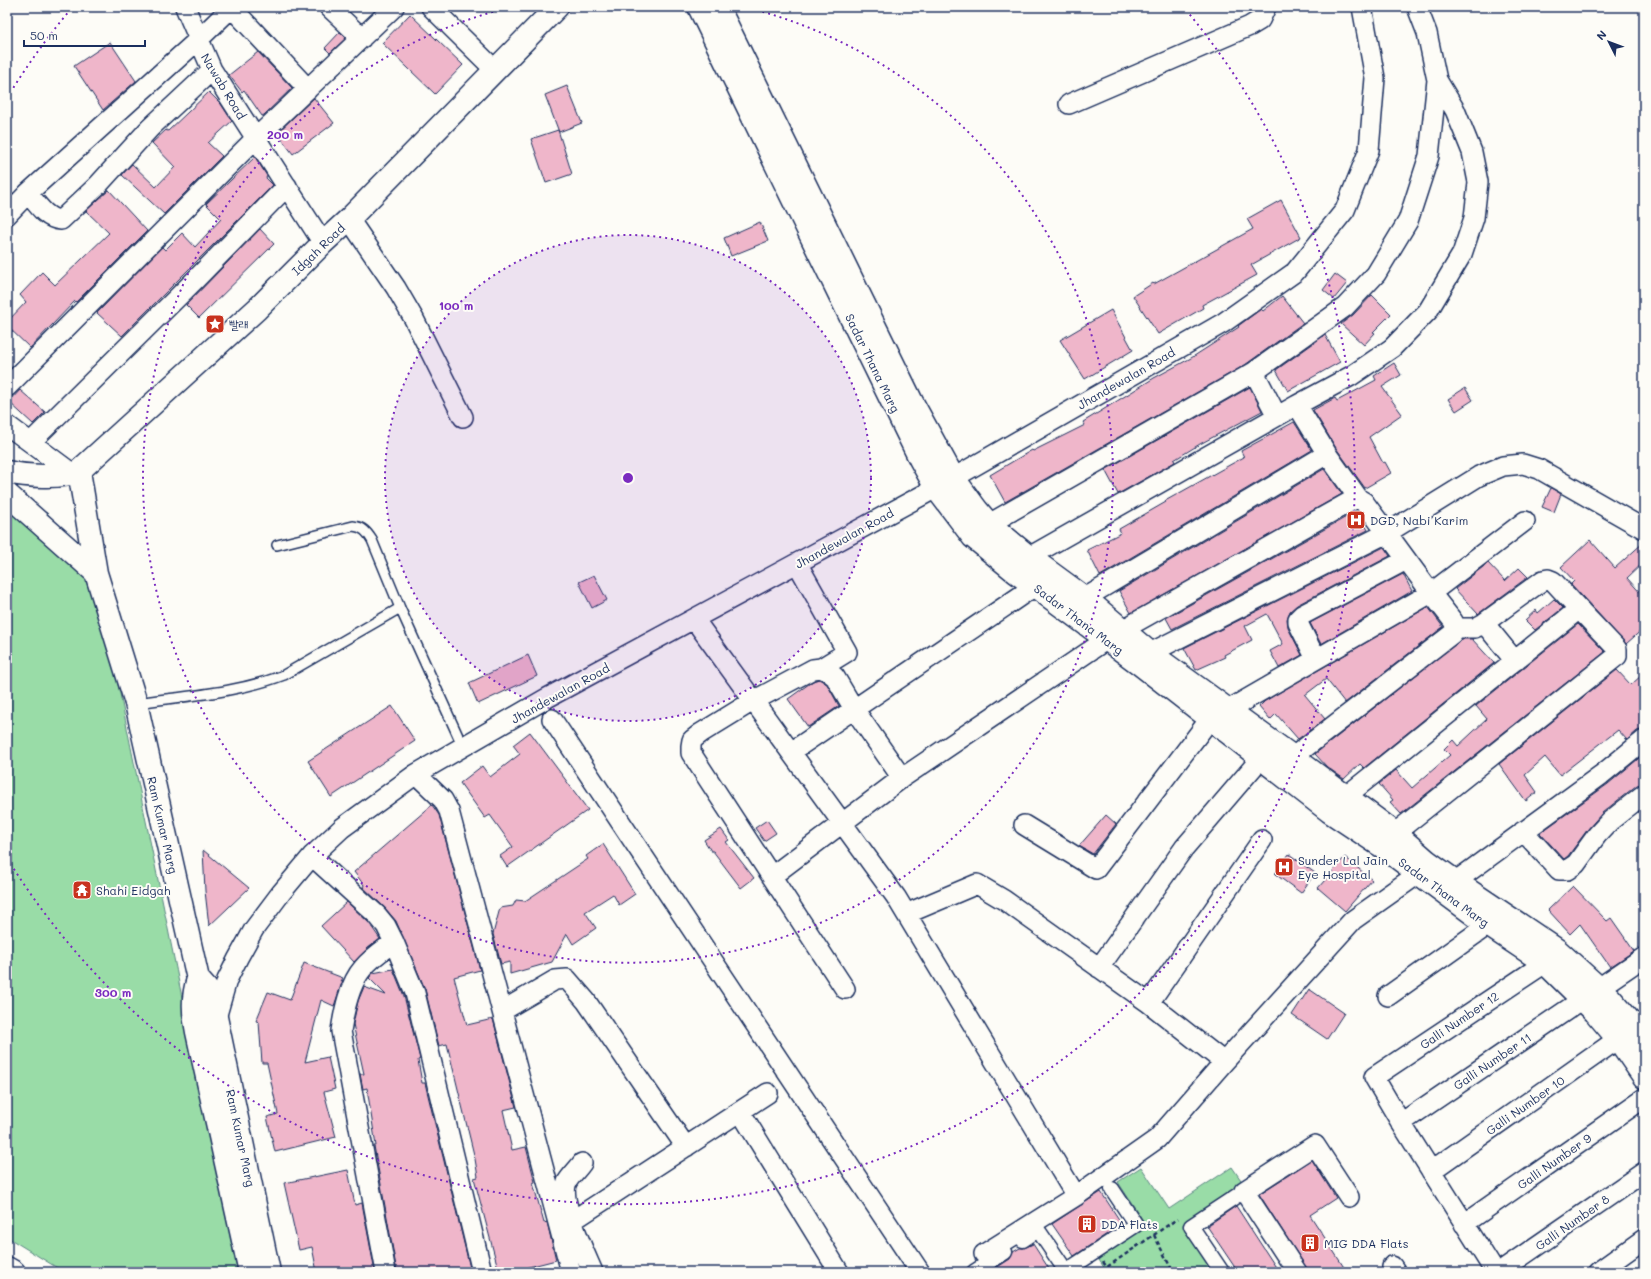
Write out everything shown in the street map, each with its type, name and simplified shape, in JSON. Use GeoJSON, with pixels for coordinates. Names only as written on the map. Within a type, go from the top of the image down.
{"type":"FeatureCollection","features":[{"type":"Feature","properties":{"kind":"street","name":"Nawab Road"},"geometry":{"type":"LineString","coordinates":[[185,7],[212,70],[323,243]]}},
{"type":"Feature","properties":{"kind":"street"},"geometry":{"type":"LineString","coordinates":[[7,215],[28,193],[198,40],[231,7],[308,89]]}},
{"type":"Feature","properties":{"kind":"street"},"geometry":{"type":"LineString","coordinates":[[329,7],[362,38]]}},
{"type":"Feature","properties":{"kind":"street"},"geometry":{"type":"LineString","coordinates":[[7,387],[256,138],[394,7]]}},
{"type":"Feature","properties":{"kind":"street"},"geometry":{"type":"LineString","coordinates":[[431,7],[495,70]]}},
{"type":"Feature","properties":{"kind":"street","name":"Idgah Road"},"geometry":{"type":"LineString","coordinates":[[73,473],[256,309],[349,219],[557,7]]}},
{"type":"Feature","properties":{"kind":"street","name":"Sadar Thana Marg"},"geometry":{"type":"LineString","coordinates":[[699,7],[903,424],[944,482],[977,510],[989,524],[1029,557],[1085,598],[1114,635],[1150,653],[1219,714],[1261,758],[1329,811],[1380,845],[1418,874],[1448,886],[1544,941],[1592,993],[1635,1032],[1644,1078]]}},
{"type":"Feature","properties":{"kind":"street","name":"Sadar Thana Marg"},"geometry":{"type":"LineString","coordinates":[[718,7],[912,402],[944,482],[973,537],[1035,586],[1114,635],[1219,714],[1293,757],[1395,833],[1427,861],[1448,886],[1488,925],[1592,993]]}},
{"type":"Feature","properties":{"kind":"street"},"geometry":{"type":"LineString","coordinates":[[1069,104],[1250,26],[1260,20],[1266,7]]}},
{"type":"Feature","properties":{"kind":"street","name":"Jhandewalan Road"},"geometry":{"type":"LineString","coordinates":[[216,1018],[227,980],[254,929],[281,893],[312,856],[342,828],[416,774],[548,698],[944,482],[1223,323],[1295,272],[1345,210],[1370,150],[1375,78],[1362,7]]}},
{"type":"Feature","properties":{"kind":"street"},"geometry":{"type":"LineString","coordinates":[[1029,557],[1277,416],[1351,376],[1392,348],[1428,311],[1462,254],[1474,218],[1478,182],[1472,152],[1455,110],[1438,80],[1427,33],[1417,7]]}},
{"type":"Feature","properties":{"kind":"street"},"geometry":{"type":"LineString","coordinates":[[28,193],[46,214],[54,220],[61,220],[98,185],[150,128],[212,70]]}},
{"type":"Feature","properties":{"kind":"street"},"geometry":{"type":"LineString","coordinates":[[989,524],[1254,372],[1345,307],[1376,274],[1408,221],[1430,156],[1438,80]]}},
{"type":"Feature","properties":{"kind":"street"},"geometry":{"type":"LineString","coordinates":[[31,442],[195,280],[287,186]]}},
{"type":"Feature","properties":{"kind":"street"},"geometry":{"type":"LineString","coordinates":[[349,219],[396,288],[414,319],[463,417]]}},
{"type":"Feature","properties":{"kind":"street"},"geometry":{"type":"LineString","coordinates":[[1254,372],[1277,416]]}},
{"type":"Feature","properties":{"kind":"street"},"geometry":{"type":"LineString","coordinates":[[1297,405],[1327,454],[1359,499],[1364,502],[1453,621],[1456,628]]}},
{"type":"Feature","properties":{"kind":"street"},"geometry":{"type":"LineString","coordinates":[[7,425],[73,473]]}},
{"type":"Feature","properties":{"kind":"street"},"geometry":{"type":"LineString","coordinates":[[1085,598],[1327,454]]}},
{"type":"Feature","properties":{"kind":"street"},"geometry":{"type":"LineString","coordinates":[[1150,653],[1387,533],[1479,476],[1504,466],[1523,464],[1539,469],[1644,529]]}},
{"type":"Feature","properties":{"kind":"street"},"geometry":{"type":"LineString","coordinates":[[11,476],[73,473]]}},
{"type":"Feature","properties":{"kind":"street","name":"Ram Kumar Marg"},"geometry":{"type":"LineString","coordinates":[[73,473],[96,573],[136,703],[198,980],[206,988],[212,998],[269,1272]]}},
{"type":"Feature","properties":{"kind":"street"},"geometry":{"type":"LineString","coordinates":[[7,494],[96,573]]}},
{"type":"Feature","properties":{"kind":"street"},"geometry":{"type":"LineString","coordinates":[[772,876],[902,778],[1114,635],[1353,500],[1359,499]]}},
{"type":"Feature","properties":{"kind":"street"},"geometry":{"type":"LineString","coordinates":[[1024,825],[1096,869],[1219,714],[1431,593],[1525,521]]}},
{"type":"Feature","properties":{"kind":"street"},"geometry":{"type":"LineString","coordinates":[[1316,659],[1298,623],[1298,619],[1302,615],[1406,560]]}},
{"type":"Feature","properties":{"kind":"street"},"geometry":{"type":"LineString","coordinates":[[797,563],[847,652],[821,668],[813,669],[753,701],[701,733],[692,740],[691,753],[846,988]]}},
{"type":"Feature","properties":{"kind":"street"},"geometry":{"type":"LineString","coordinates":[[1395,833],[1617,656],[1618,652],[1617,649],[1580,609],[1553,581],[1548,579],[1543,580],[1476,628],[1456,628]]}},
{"type":"Feature","properties":{"kind":"street"},"geometry":{"type":"LineString","coordinates":[[791,752],[1035,586]]}},
{"type":"Feature","properties":{"kind":"street"},"geometry":{"type":"LineString","coordinates":[[1345,797],[1580,609]]}},
{"type":"Feature","properties":{"kind":"street"},"geometry":{"type":"LineString","coordinates":[[694,619],[896,897],[1076,1196]]}},
{"type":"Feature","properties":{"kind":"street"},"geometry":{"type":"LineString","coordinates":[[1484,623],[1515,661]]}},
{"type":"Feature","properties":{"kind":"street"},"geometry":{"type":"LineString","coordinates":[[1293,757],[1452,634],[1456,628]]}},
{"type":"Feature","properties":{"kind":"street"},"geometry":{"type":"LineString","coordinates":[[821,668],[830,672],[835,677],[854,709],[902,778]]}},
{"type":"Feature","properties":{"kind":"street"},"geometry":{"type":"LineString","coordinates":[[552,718],[920,1272]]}},
{"type":"Feature","properties":{"kind":"street"},"geometry":{"type":"LineString","coordinates":[[1448,886],[1601,775],[1644,740]]}},
{"type":"Feature","properties":{"kind":"street"},"geometry":{"type":"LineString","coordinates":[[1099,968],[1184,848],[1261,758]]}},
{"type":"Feature","properties":{"kind":"street"},"geometry":{"type":"LineString","coordinates":[[416,774],[443,800],[449,810],[571,1272]]}},
{"type":"Feature","properties":{"kind":"street"},"geometry":{"type":"LineString","coordinates":[[1523,831],[1559,870],[1567,870],[1576,864],[1598,834],[1610,821],[1644,794]]}},
{"type":"Feature","properties":{"kind":"street"},"geometry":{"type":"LineString","coordinates":[[1149,1003],[1262,840]]}},
{"type":"Feature","properties":{"kind":"street"},"geometry":{"type":"LineString","coordinates":[[312,856],[373,911],[386,926],[415,993],[482,1272]]}},
{"type":"Feature","properties":{"kind":"street"},"geometry":{"type":"LineString","coordinates":[[984,1254],[1076,1196],[1157,1139],[1224,1062],[1353,920],[1418,874]]}},
{"type":"Feature","properties":{"kind":"street"},"geometry":{"type":"LineString","coordinates":[[906,914],[977,884],[1004,900],[1149,1003],[1224,1062]]}},
{"type":"Feature","properties":{"kind":"street"},"geometry":{"type":"LineString","coordinates":[[1388,996],[1488,925]]}},
{"type":"Feature","properties":{"kind":"street"},"geometry":{"type":"LineString","coordinates":[[386,1272],[341,1031],[343,1013],[353,986],[362,969],[374,957],[394,942]]}},
{"type":"Feature","properties":{"kind":"street","name":"Galli Number 11"},"geometry":{"type":"LineString","coordinates":[[1401,1123],[1644,956]]}},
{"type":"Feature","properties":{"kind":"street","name":"Galli Number 12"},"geometry":{"type":"LineString","coordinates":[[1401,1123],[1374,1077],[1545,963]]}},
{"type":"Feature","properties":{"kind":"street"},"geometry":{"type":"LineString","coordinates":[[502,1011],[555,980],[567,979],[586,1001],[686,1147]]}},
{"type":"Feature","properties":{"kind":"street"},"geometry":{"type":"LineString","coordinates":[[198,980],[194,990],[193,1008],[196,1032],[250,1272]]}},
{"type":"Feature","properties":{"kind":"street","name":"Galli Number 10"},"geometry":{"type":"LineString","coordinates":[[1431,1171],[1635,1032]]}},
{"type":"Feature","properties":{"kind":"street"},"geometry":{"type":"LineString","coordinates":[[572,1221],[768,1093]]}},
{"type":"Feature","properties":{"kind":"street","name":"Galli Number 9"},"geometry":{"type":"LineString","coordinates":[[1464,1224],[1644,1098]]}},
{"type":"Feature","properties":{"kind":"street"},"geometry":{"type":"LineString","coordinates":[[740,1111],[839,1272]]}},
{"type":"Feature","properties":{"kind":"street"},"geometry":{"type":"LineString","coordinates":[[1401,1123],[1495,1272]]}},
{"type":"Feature","properties":{"kind":"street"},"geometry":{"type":"LineString","coordinates":[[1222,1272],[1191,1226],[1315,1144],[1349,1197]]}},
{"type":"Feature","properties":{"kind":"street"},"geometry":{"type":"LineString","coordinates":[[582,1162],[567,1182],[565,1198],[572,1221],[593,1272]]}},
{"type":"Feature","properties":{"kind":"street","name":"Galli Number 8"},"geometry":{"type":"LineString","coordinates":[[1499,1272],[1644,1172]]}},
{"type":"Feature","properties":{"kind":"street"},"geometry":{"type":"LineString","coordinates":[[974,1272],[1038,1230],[1065,1271],[1136,1225],[1112,1189]]}},
{"type":"Feature","properties":{"kind":"street"},"geometry":{"type":"LineString","coordinates":[[1244,1191],[1297,1272]]}},
{"type":"Feature","properties":{"kind":"street"},"geometry":{"type":"LineString","coordinates":[[1598,1272],[1644,1239]]}},
{"type":"Feature","properties":{"kind":"street"},"geometry":{"type":"LineString","coordinates":[[7,1268],[14,1272]]}},
{"type":"Feature","properties":{"kind":"lane"},"geometry":{"type":"LineString","coordinates":[[277,545],[353,526],[361,527],[368,533],[463,747]]}},
{"type":"Feature","properties":{"kind":"lane"},"geometry":{"type":"LineString","coordinates":[[136,703],[240,689],[267,682],[284,675],[400,608]]}},
{"type":"Feature","properties":{"kind":"path"},"geometry":{"type":"LineString","coordinates":[[1099,1256],[1107,1267],[1179,1218]]}},
{"type":"Feature","properties":{"kind":"path"},"geometry":{"type":"LineString","coordinates":[[1154,1235],[1173,1272]]}},
{"type":"Feature","properties":{"kind":"green space","name":"Shahi Eidgah"},"geometry":{"type":"Polygon","coordinates":[[[7,497],[47,513],[97,581],[238,1272],[64,1272],[7,1237],[7,497]]]}},
{"type":"Feature","properties":{"kind":"green space"},"geometry":{"type":"Polygon","coordinates":[[[1141,1167],[1169,1209],[1232,1167],[1245,1186],[1184,1226],[1214,1272],[1107,1272],[1097,1257],[1146,1225],[1118,1182],[1141,1167]]]}},
{"type":"Feature","properties":{"kind":"building"},"geometry":{"type":"Polygon","coordinates":[[[410,14],[463,65],[435,94],[382,43],[410,14]]]}},
{"type":"Feature","properties":{"kind":"building"},"geometry":{"type":"Polygon","coordinates":[[[340,32],[346,38],[330,53],[325,48],[340,32]]]}},
{"type":"Feature","properties":{"kind":"building"},"geometry":{"type":"Polygon","coordinates":[[[110,42],[136,81],[103,110],[74,66],[110,42]]]}},
{"type":"Feature","properties":{"kind":"building"},"geometry":{"type":"Polygon","coordinates":[[[258,52],[292,88],[262,116],[244,90],[242,92],[229,75],[258,52]]]}},
{"type":"Feature","properties":{"kind":"building"},"geometry":{"type":"Polygon","coordinates":[[[567,86],[582,123],[559,132],[545,95],[567,86]]]}},
{"type":"Feature","properties":{"kind":"building"},"geometry":{"type":"Polygon","coordinates":[[[209,92],[221,104],[232,121],[208,143],[222,156],[164,214],[122,175],[132,164],[156,187],[175,167],[152,143],[166,130],[168,131],[209,92]]]}},
{"type":"Feature","properties":{"kind":"building"},"geometry":{"type":"Polygon","coordinates":[[[314,98],[334,123],[293,154],[277,133],[314,98]]]}},
{"type":"Feature","properties":{"kind":"building"},"geometry":{"type":"Polygon","coordinates":[[[558,130],[572,174],[546,183],[531,139],[558,130]]]}},
{"type":"Feature","properties":{"kind":"building"},"geometry":{"type":"Polygon","coordinates":[[[255,157],[267,176],[266,178],[273,185],[122,336],[97,313],[162,247],[165,250],[182,233],[195,247],[221,219],[206,204],[255,157]]]}},
{"type":"Feature","properties":{"kind":"building"},"geometry":{"type":"Polygon","coordinates":[[[109,190],[147,231],[76,302],[75,301],[30,348],[7,326],[7,322],[26,302],[20,295],[42,272],[55,285],[109,233],[86,211],[109,190]]]}},
{"type":"Feature","properties":{"kind":"building"},"geometry":{"type":"Polygon","coordinates":[[[1281,200],[1301,237],[1251,265],[1257,275],[1202,305],[1203,308],[1158,334],[1133,296],[1153,283],[1154,284],[1253,229],[1247,219],[1281,200]]]}},
{"type":"Feature","properties":{"kind":"building"},"geometry":{"type":"Polygon","coordinates":[[[760,222],[768,241],[731,256],[724,238],[760,222]]]}},
{"type":"Feature","properties":{"kind":"building"},"geometry":{"type":"Polygon","coordinates":[[[260,229],[274,244],[199,318],[186,305],[260,229]]]}},
{"type":"Feature","properties":{"kind":"building"},"geometry":{"type":"Polygon","coordinates":[[[1335,274],[1347,283],[1334,299],[1323,290],[1335,274]]]}},
{"type":"Feature","properties":{"kind":"building"},"geometry":{"type":"Polygon","coordinates":[[[1372,295],[1391,314],[1373,332],[1375,333],[1364,345],[1341,324],[1353,315],[1372,295]]]}},
{"type":"Feature","properties":{"kind":"building"},"geometry":{"type":"Polygon","coordinates":[[[1282,296],[1303,323],[1245,365],[1005,502],[990,475],[1032,450],[1033,451],[1085,425],[1083,422],[1154,378],[1191,358],[1239,327],[1238,326],[1261,309],[1263,311],[1282,296]]]}},
{"type":"Feature","properties":{"kind":"building"},"geometry":{"type":"Polygon","coordinates":[[[1111,310],[1133,350],[1085,379],[1060,340],[1111,310]]]}},
{"type":"Feature","properties":{"kind":"building"},"geometry":{"type":"Polygon","coordinates":[[[1325,335],[1340,362],[1288,391],[1276,370],[1325,335]]]}},
{"type":"Feature","properties":{"kind":"building"},"geometry":{"type":"Polygon","coordinates":[[[1394,363],[1401,375],[1382,387],[1402,414],[1369,437],[1383,463],[1385,462],[1391,473],[1365,488],[1336,448],[1313,410],[1335,398],[1337,401],[1376,380],[1374,376],[1394,363]]]}},
{"type":"Feature","properties":{"kind":"building"},"geometry":{"type":"Polygon","coordinates":[[[1250,387],[1262,411],[1200,444],[1174,460],[1175,462],[1118,494],[1105,470],[1250,387]]]}},
{"type":"Feature","properties":{"kind":"building"},"geometry":{"type":"Polygon","coordinates":[[[1465,388],[1473,400],[1456,411],[1448,399],[1465,388]]]}},
{"type":"Feature","properties":{"kind":"building"},"geometry":{"type":"Polygon","coordinates":[[[20,390],[45,412],[33,424],[9,402],[20,390]]]}},
{"type":"Feature","properties":{"kind":"building"},"geometry":{"type":"Polygon","coordinates":[[[1294,422],[1312,450],[1100,576],[1087,550],[1121,533],[1119,529],[1166,502],[1165,501],[1244,457],[1241,451],[1294,422]]]}},
{"type":"Feature","properties":{"kind":"building"},"geometry":{"type":"Polygon","coordinates":[[[1324,469],[1342,494],[1131,613],[1119,591],[1324,469]]]}},
{"type":"Feature","properties":{"kind":"building"},"geometry":{"type":"Polygon","coordinates":[[[1551,488],[1561,494],[1554,512],[1542,507],[1551,488]]]}},
{"type":"Feature","properties":{"kind":"building"},"geometry":{"type":"Polygon","coordinates":[[[1357,511],[1368,530],[1172,629],[1166,618],[1357,511]]]}},
{"type":"Feature","properties":{"kind":"building"},"geometry":{"type":"Polygon","coordinates":[[[1590,540],[1615,568],[1644,542],[1644,562],[1627,578],[1644,597],[1644,628],[1626,644],[1571,584],[1574,581],[1561,567],[1590,540]]]}},
{"type":"Feature","properties":{"kind":"building"},"geometry":{"type":"Polygon","coordinates":[[[1384,547],[1390,556],[1297,605],[1290,611],[1287,619],[1288,628],[1302,655],[1279,668],[1270,651],[1283,644],[1267,614],[1245,626],[1252,640],[1224,655],[1225,657],[1196,670],[1184,648],[1384,547]]]}},
{"type":"Feature","properties":{"kind":"building"},"geometry":{"type":"Polygon","coordinates":[[[1488,563],[1505,581],[1519,568],[1528,577],[1478,614],[1455,589],[1488,563]]]}},
{"type":"Feature","properties":{"kind":"building"},"geometry":{"type":"Polygon","coordinates":[[[1403,574],[1412,591],[1321,644],[1310,623],[1403,574]]]}},
{"type":"Feature","properties":{"kind":"building"},"geometry":{"type":"Polygon","coordinates":[[[594,575],[607,600],[592,608],[579,582],[594,575]]]}},
{"type":"Feature","properties":{"kind":"building"},"geometry":{"type":"Polygon","coordinates":[[[1554,599],[1563,608],[1535,630],[1525,620],[1536,610],[1538,613],[1554,599]]]}},
{"type":"Feature","properties":{"kind":"building"},"geometry":{"type":"Polygon","coordinates":[[[1428,607],[1443,627],[1345,703],[1326,679],[1305,695],[1325,719],[1298,739],[1276,714],[1270,720],[1259,707],[1265,701],[1428,607]]]}},
{"type":"Feature","properties":{"kind":"building"},"geometry":{"type":"Polygon","coordinates":[[[1578,624],[1605,652],[1401,814],[1390,802],[1393,800],[1379,784],[1396,770],[1412,788],[1450,755],[1444,749],[1453,740],[1458,746],[1487,719],[1476,706],[1578,624]]]}},
{"type":"Feature","properties":{"kind":"building"},"geometry":{"type":"Polygon","coordinates":[[[1462,639],[1472,639],[1494,663],[1364,768],[1360,764],[1344,779],[1327,767],[1315,754],[1462,639]]]}},
{"type":"Feature","properties":{"kind":"building"},"geometry":{"type":"Polygon","coordinates":[[[528,655],[537,676],[478,704],[469,683],[528,655]]]}},
{"type":"Feature","properties":{"kind":"building"},"geometry":{"type":"Polygon","coordinates":[[[1617,670],[1631,685],[1644,673],[1644,729],[1637,731],[1627,740],[1618,730],[1560,775],[1545,757],[1525,775],[1537,792],[1526,801],[1499,764],[1617,670]]]}},
{"type":"Feature","properties":{"kind":"building"},"geometry":{"type":"Polygon","coordinates":[[[819,679],[827,684],[839,706],[808,727],[788,699],[813,681],[819,679]]]}},
{"type":"Feature","properties":{"kind":"building"},"geometry":{"type":"Polygon","coordinates":[[[392,706],[415,741],[331,797],[308,761],[392,706]]]}},
{"type":"Feature","properties":{"kind":"building"},"geometry":{"type":"Polygon","coordinates":[[[530,732],[588,810],[507,867],[500,856],[513,847],[490,815],[485,818],[460,783],[482,766],[490,777],[520,754],[513,745],[530,732]]]}},
{"type":"Feature","properties":{"kind":"building"},"geometry":{"type":"Polygon","coordinates":[[[1644,754],[1644,783],[1637,785],[1602,813],[1564,859],[1540,833],[1608,784],[1644,754]]]}},
{"type":"Feature","properties":{"kind":"building"},"geometry":{"type":"Polygon","coordinates":[[[432,805],[439,815],[480,970],[454,977],[467,1025],[493,1019],[516,1107],[503,1110],[512,1150],[526,1147],[535,1182],[533,1183],[544,1223],[547,1222],[556,1260],[509,1272],[499,1272],[474,1178],[478,1177],[475,1159],[447,1044],[439,1046],[425,989],[396,921],[363,887],[364,885],[354,872],[432,805]]]}},
{"type":"Feature","properties":{"kind":"building"},"geometry":{"type":"Polygon","coordinates":[[[1106,815],[1116,824],[1093,854],[1079,846],[1106,815]]]}},
{"type":"Feature","properties":{"kind":"building"},"geometry":{"type":"Polygon","coordinates":[[[767,820],[776,833],[764,841],[755,828],[767,820]]]}},
{"type":"Feature","properties":{"kind":"building"},"geometry":{"type":"Polygon","coordinates":[[[721,829],[729,840],[726,842],[754,878],[741,888],[704,840],[721,829]]]}},
{"type":"Feature","properties":{"kind":"building"},"geometry":{"type":"Polygon","coordinates":[[[603,844],[635,894],[619,905],[613,894],[585,912],[596,928],[573,944],[567,934],[552,962],[510,974],[510,962],[501,964],[493,934],[500,908],[513,906],[516,900],[525,901],[588,859],[586,856],[603,844]]]}},
{"type":"Feature","properties":{"kind":"building"},"geometry":{"type":"Polygon","coordinates":[[[203,850],[249,888],[209,926],[205,891],[203,850]]]}},
{"type":"Feature","properties":{"kind":"building"},"geometry":{"type":"Polygon","coordinates":[[[1289,854],[1315,873],[1301,893],[1275,874],[1289,854]]]}},
{"type":"Feature","properties":{"kind":"building"},"geometry":{"type":"Polygon","coordinates":[[[1345,857],[1372,880],[1345,911],[1318,888],[1345,857]]]}},
{"type":"Feature","properties":{"kind":"building"},"geometry":{"type":"Polygon","coordinates":[[[1573,886],[1607,921],[1611,918],[1634,951],[1610,967],[1580,924],[1570,934],[1548,910],[1573,886]]]}},
{"type":"Feature","properties":{"kind":"building"},"geometry":{"type":"Polygon","coordinates":[[[347,902],[369,923],[380,939],[354,962],[321,926],[347,902]]]}},
{"type":"Feature","properties":{"kind":"building"},"geometry":{"type":"Polygon","coordinates":[[[304,963],[343,978],[334,1006],[321,1000],[305,1062],[328,1057],[335,1089],[324,1092],[336,1137],[275,1152],[267,1117],[278,1114],[267,1063],[262,1063],[259,1022],[256,1021],[268,992],[290,1000],[304,963]]]}},
{"type":"Feature","properties":{"kind":"building"},"geometry":{"type":"Polygon","coordinates":[[[393,969],[404,996],[420,1059],[418,1060],[422,1083],[425,1083],[471,1272],[397,1272],[374,1146],[376,1146],[367,1088],[363,1089],[360,1074],[364,1074],[353,1024],[358,1001],[364,987],[386,995],[369,978],[373,973],[393,969]]]}},
{"type":"Feature","properties":{"kind":"building"},"geometry":{"type":"Polygon","coordinates":[[[1309,989],[1344,1013],[1327,1039],[1292,1015],[1309,989]]]}},
{"type":"Feature","properties":{"kind":"building","name":"MIG DDA Flats"},"geometry":{"type":"Polygon","coordinates":[[[1312,1160],[1336,1198],[1310,1215],[1347,1272],[1309,1272],[1259,1194],[1312,1160]]]}},
{"type":"Feature","properties":{"kind":"building"},"geometry":{"type":"Polygon","coordinates":[[[348,1170],[355,1205],[362,1203],[375,1272],[317,1272],[312,1247],[299,1250],[284,1183],[348,1170]]]}},
{"type":"Feature","properties":{"kind":"building","name":"DDA Flats"},"geometry":{"type":"Polygon","coordinates":[[[1101,1192],[1122,1224],[1074,1256],[1052,1224],[1101,1192]]]}},
{"type":"Feature","properties":{"kind":"building"},"geometry":{"type":"Polygon","coordinates":[[[1236,1206],[1279,1272],[1238,1272],[1207,1226],[1236,1206]]]}},
{"type":"Feature","properties":{"kind":"building"},"geometry":{"type":"Polygon","coordinates":[[[1033,1244],[1051,1272],[990,1272],[1010,1259],[1013,1252],[1033,1244]]]}},
{"type":"Feature","properties":{"kind":"place","name":"빨래"},"geometry":{"type":"Point","coordinates":[215,324]}},
{"type":"Feature","properties":{"kind":"place","name":"DGD, Nabi Karim"},"geometry":{"type":"Point","coordinates":[1356,520]}},
{"type":"Feature","properties":{"kind":"place","name":"Sunder Lal Jain Eye Hospital"},"geometry":{"type":"Point","coordinates":[1284,867]}},
{"type":"Feature","properties":{"kind":"place","name":"Shahi Eidgah"},"geometry":{"type":"Point","coordinates":[82,890]}},
{"type":"Feature","properties":{"kind":"place","name":"DDA Flats"},"geometry":{"type":"Point","coordinates":[1087,1224]}},
{"type":"Feature","properties":{"kind":"place","name":"MIG DDA Flats"},"geometry":{"type":"Point","coordinates":[1310,1243]}}]}
